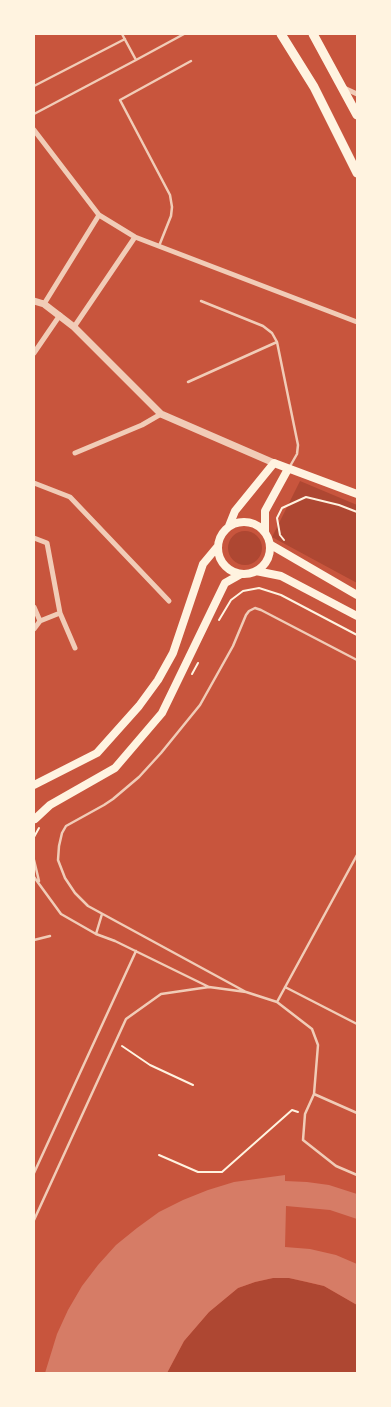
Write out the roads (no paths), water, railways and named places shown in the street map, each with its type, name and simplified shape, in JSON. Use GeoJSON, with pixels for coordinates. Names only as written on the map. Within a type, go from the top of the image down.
{"type":"FeatureCollection","features":[{"type":"Feature","properties":{"kind":"main road"},"geometry":{"type":"LineString","coordinates":[[281,34],[314,87],[357,173]]}},
{"type":"Feature","properties":{"kind":"main road"},"geometry":{"type":"LineString","coordinates":[[313,34],[357,115]]}},
{"type":"Feature","properties":{"kind":"main road"},"geometry":{"type":"LineString","coordinates":[[34,783],[97,753],[139,706],[158,680],[173,653],[203,564],[218,546],[235,511],[274,463],[357,494]]}},
{"type":"Feature","properties":{"kind":"main road"},"geometry":{"type":"LineString","coordinates":[[288,469],[265,511],[265,531],[271,545],[357,595]]}},
{"type":"Feature","properties":{"kind":"main road"},"geometry":{"type":"LineString","coordinates":[[229,526],[244,522],[252,523],[265,531]]}},
{"type":"Feature","properties":{"kind":"main road"},"geometry":{"type":"LineString","coordinates":[[256,571],[267,560],[271,545]]}},
{"type":"Feature","properties":{"kind":"main road"},"geometry":{"type":"LineString","coordinates":[[218,546],[222,561],[241,574]]}},
{"type":"Feature","properties":{"kind":"main road"},"geometry":{"type":"LineString","coordinates":[[36,821],[50,805],[114,768],[162,713],[225,583],[241,574],[256,571],[281,576],[357,616]]}},
{"type":"Feature","properties":{"kind":"street"},"geometry":{"type":"LineString","coordinates":[[342,87],[357,94]]}},
{"type":"Feature","properties":{"kind":"street"},"geometry":{"type":"LineString","coordinates":[[34,130],[99,215],[135,237],[357,322]]}},
{"type":"Feature","properties":{"kind":"street"},"geometry":{"type":"LineString","coordinates":[[44,304],[99,215]]}},
{"type":"Feature","properties":{"kind":"street"},"geometry":{"type":"LineString","coordinates":[[74,327],[135,237]]}},
{"type":"Feature","properties":{"kind":"street"},"geometry":{"type":"LineString","coordinates":[[34,301],[44,304],[74,327],[161,414],[274,463]]}},
{"type":"Feature","properties":{"kind":"street"},"geometry":{"type":"LineString","coordinates":[[34,352],[60,315]]}},
{"type":"Feature","properties":{"kind":"street"},"geometry":{"type":"LineString","coordinates":[[75,454],[142,425],[161,414]]}},
{"type":"Feature","properties":{"kind":"street"},"geometry":{"type":"LineString","coordinates":[[34,483],[70,497],[169,601]]}},
{"type":"Feature","properties":{"kind":"street"},"geometry":{"type":"LineString","coordinates":[[34,538],[47,543],[60,613],[75,648]]}},
{"type":"Feature","properties":{"kind":"street"},"geometry":{"type":"LineString","coordinates":[[34,606],[40,622]]}},
{"type":"Feature","properties":{"kind":"street"},"geometry":{"type":"LineString","coordinates":[[34,629],[40,622],[60,613]]}},
{"type":"Feature","properties":{"kind":"lane"},"geometry":{"type":"LineString","coordinates":[[122,34],[136,60]]}},
{"type":"Feature","properties":{"kind":"lane"},"geometry":{"type":"LineString","coordinates":[[34,114],[184,34]]}},
{"type":"Feature","properties":{"kind":"lane"},"geometry":{"type":"LineString","coordinates":[[34,86],[125,39]]}},
{"type":"Feature","properties":{"kind":"lane"},"geometry":{"type":"LineString","coordinates":[[160,246],[171,216],[170,195],[120,100],[191,61]]}},
{"type":"Feature","properties":{"kind":"lane"},"geometry":{"type":"LineString","coordinates":[[201,301],[263,326],[272,333],[277,342],[298,445],[297,454],[288,469]]}},
{"type":"Feature","properties":{"kind":"lane"},"geometry":{"type":"LineString","coordinates":[[188,382],[277,342]]}},
{"type":"Feature","properties":{"kind":"lane"},"geometry":{"type":"LineString","coordinates":[[246,992],[88,906],[75,893],[65,878],[58,860],[58,846],[62,832],[66,826],[113,799],[139,777],[161,753],[200,705],[233,646],[246,615],[255,608],[357,660]]}},
{"type":"Feature","properties":{"kind":"lane"},"geometry":{"type":"LineString","coordinates":[[277,1002],[357,854]]}},
{"type":"Feature","properties":{"kind":"lane"},"geometry":{"type":"LineString","coordinates":[[34,860],[39,883]]}},
{"type":"Feature","properties":{"kind":"lane"},"geometry":{"type":"LineString","coordinates":[[37,874],[34,877],[61,914],[96,934],[209,986],[246,992],[277,1002],[312,1028],[318,1044],[314,1094],[305,1114],[303,1140],[336,1166],[357,1175]]}},
{"type":"Feature","properties":{"kind":"lane"},"geometry":{"type":"LineString","coordinates":[[96,934],[102,914]]}},
{"type":"Feature","properties":{"kind":"lane"},"geometry":{"type":"LineString","coordinates":[[34,940],[50,936]]}},
{"type":"Feature","properties":{"kind":"lane"},"geometry":{"type":"LineString","coordinates":[[34,1173],[136,952]]}},
{"type":"Feature","properties":{"kind":"lane"},"geometry":{"type":"LineString","coordinates":[[34,1220],[126,1019],[160,994],[209,986]]}},
{"type":"Feature","properties":{"kind":"lane"},"geometry":{"type":"LineString","coordinates":[[285,987],[357,1024]]}},
{"type":"Feature","properties":{"kind":"lane"},"geometry":{"type":"LineString","coordinates":[[314,1094],[357,1113]]}}]}
